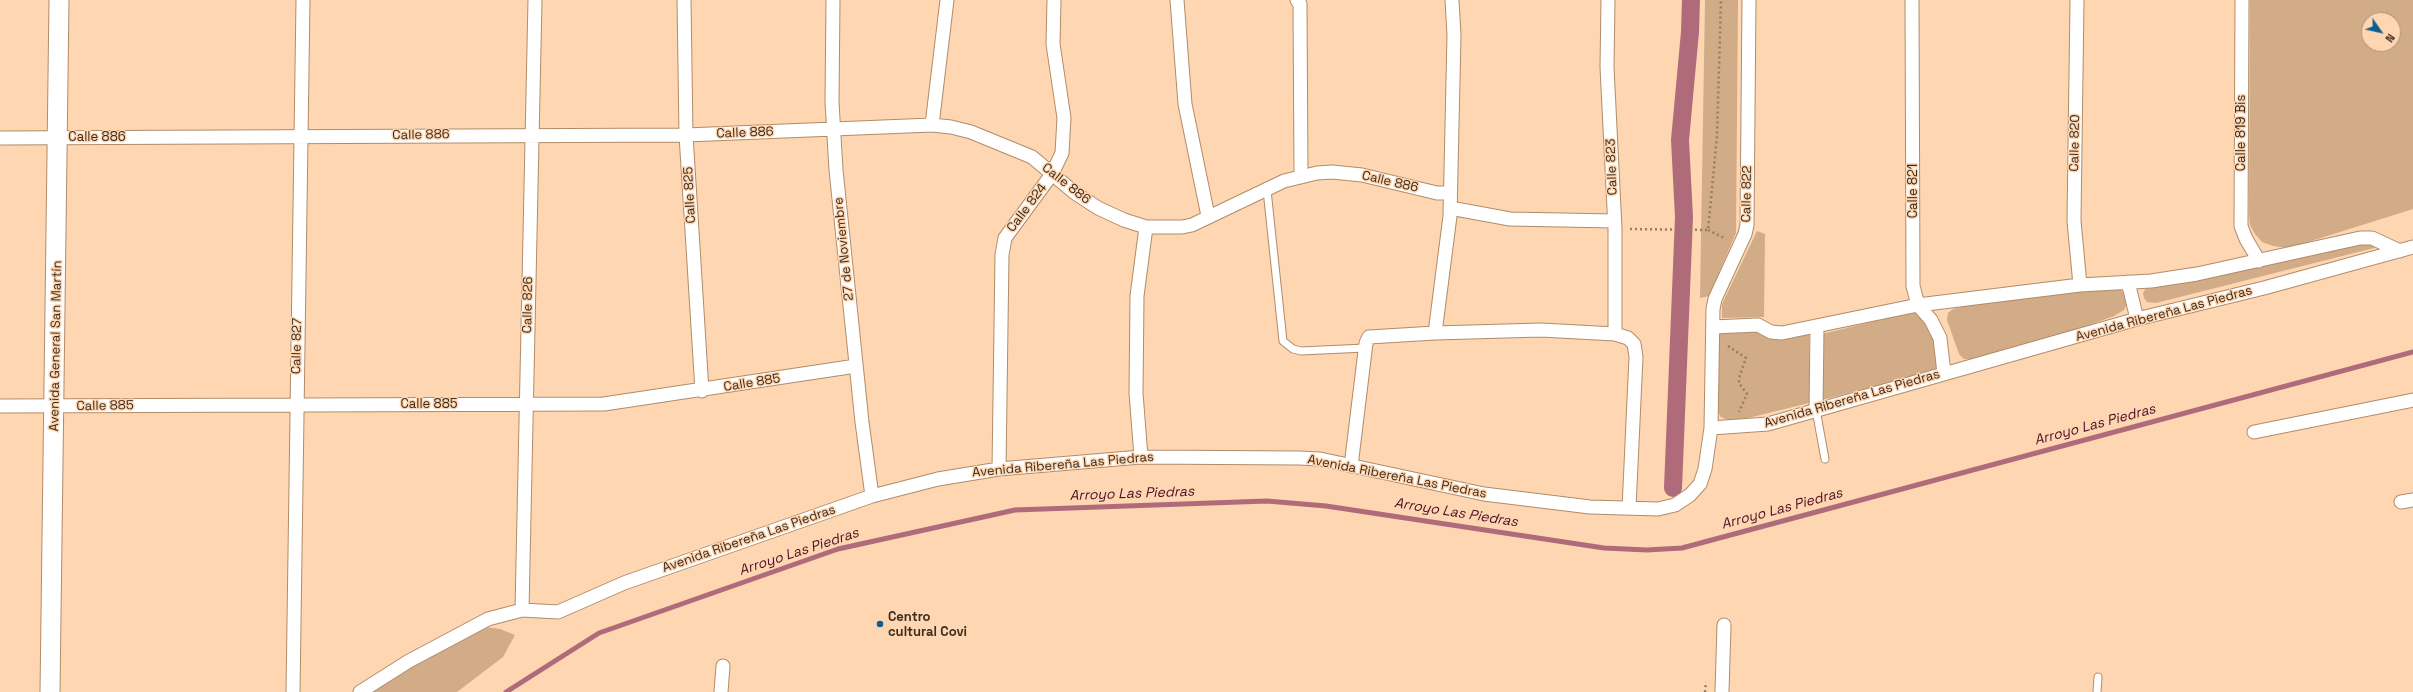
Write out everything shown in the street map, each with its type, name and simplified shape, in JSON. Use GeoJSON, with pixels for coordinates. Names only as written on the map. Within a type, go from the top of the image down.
{"type":"FeatureCollection","features":[{"type":"Feature","properties":{"kind":"main road","name":"Avenida General San Martín"},"geometry":{"type":"LineString","coordinates":[[50,692],[56,406],[59,0]]}},
{"type":"Feature","properties":{"kind":"street","name":"Calle 827"},"geometry":{"type":"LineString","coordinates":[[293,692],[303,0]]}},
{"type":"Feature","properties":{"kind":"street","name":"Calle 826"},"geometry":{"type":"LineString","coordinates":[[522,610],[535,0]]}},
{"type":"Feature","properties":{"kind":"street","name":"Calle 825"},"geometry":{"type":"LineString","coordinates":[[684,0],[686,135],[702,391]]}},
{"type":"Feature","properties":{"kind":"street","name":"27 de Noviembre"},"geometry":{"type":"LineString","coordinates":[[833,0],[833,130],[856,366],[872,496]]}},
{"type":"Feature","properties":{"kind":"street"},"geometry":{"type":"LineString","coordinates":[[932,125],[947,0]]}},
{"type":"Feature","properties":{"kind":"street","name":"Calle 824"},"geometry":{"type":"LineString","coordinates":[[998,469],[1002,255],[1005,238],[1052,174],[1062,153],[1064,118],[1053,44],[1054,0]]}},
{"type":"Feature","properties":{"kind":"street"},"geometry":{"type":"LineString","coordinates":[[1177,0],[1185,104],[1208,216]]}},
{"type":"Feature","properties":{"kind":"street"},"geometry":{"type":"LineString","coordinates":[[1297,0],[1300,4],[1301,176]]}},
{"type":"Feature","properties":{"kind":"street"},"geometry":{"type":"LineString","coordinates":[[1435,333],[1450,208],[1454,35],[1452,0]]}},
{"type":"Feature","properties":{"kind":"street","name":"Calle 823"},"geometry":{"type":"LineString","coordinates":[[1608,0],[1607,67],[1615,225],[1615,334]]}},
{"type":"Feature","properties":{"kind":"street","name":"Calle 822"},"geometry":{"type":"LineString","coordinates":[[1711,428],[1715,299],[1747,225],[1749,0]]}},
{"type":"Feature","properties":{"kind":"street","name":"Calle 821"},"geometry":{"type":"LineString","coordinates":[[1912,0],[1913,286],[1918,305],[1930,320],[1940,338],[1944,373]]}},
{"type":"Feature","properties":{"kind":"street","name":"Calle 820"},"geometry":{"type":"LineString","coordinates":[[2078,0],[2074,221],[2080,285]]}},
{"type":"Feature","properties":{"kind":"street","name":"Calle 819 Bis"},"geometry":{"type":"LineString","coordinates":[[2242,0],[2241,226],[2246,239],[2259,261]]}},
{"type":"Feature","properties":{"kind":"street","name":"Calle 886"},"geometry":{"type":"LineString","coordinates":[[0,138],[300,137],[531,134],[686,135],[932,125],[951,127],[971,132],[1032,157],[1052,174],[1098,208],[1124,220],[1146,227],[1182,227],[1267,190],[1284,181],[1317,173],[1342,172],[1437,193],[1450,193]]}},
{"type":"Feature","properties":{"kind":"street"},"geometry":{"type":"LineString","coordinates":[[1450,208],[1510,219],[1615,225]]}},
{"type":"Feature","properties":{"kind":"street"},"geometry":{"type":"LineString","coordinates":[[1141,457],[1136,393],[1137,296],[1146,227]]}},
{"type":"Feature","properties":{"kind":"street","name":"Avenida Ribereña Las Piedras"},"geometry":{"type":"LineString","coordinates":[[1713,327],[1758,325],[1771,332],[1782,333],[1918,305],[2080,285],[2128,282],[2197,274],[2364,238],[2372,238],[2400,251]]}},
{"type":"Feature","properties":{"kind":"street","name":"Avenida Ribereña Las Piedras"},"geometry":{"type":"LineString","coordinates":[[360,692],[470,627],[506,613],[522,610],[558,612],[624,583],[872,496],[938,479],[998,469],[1141,457],[1299,458],[1351,466],[1484,494],[1590,507],[1658,509],[1675,505],[1690,495],[1700,484],[1705,470],[1711,428],[1768,424],[1944,373],[2137,320],[2413,247]]}},
{"type":"Feature","properties":{"kind":"street"},"geometry":{"type":"LineString","coordinates":[[2128,282],[2137,320]]}},
{"type":"Feature","properties":{"kind":"street"},"geometry":{"type":"LineString","coordinates":[[1816,410],[1817,327]]}},
{"type":"Feature","properties":{"kind":"street"},"geometry":{"type":"LineString","coordinates":[[1351,466],[1365,348],[1369,337],[1435,333],[1541,330],[1615,334],[1628,338],[1634,344],[1636,357],[1629,508]]}},
{"type":"Feature","properties":{"kind":"street","name":"Calle 885"},"geometry":{"type":"LineString","coordinates":[[0,406],[604,404],[702,391],[856,366]]}},
{"type":"Feature","properties":{"kind":"street"},"geometry":{"type":"LineString","coordinates":[[2254,432],[2413,400]]}},
{"type":"Feature","properties":{"kind":"street"},"geometry":{"type":"LineString","coordinates":[[1722,692],[1724,625]]}},
{"type":"Feature","properties":{"kind":"street"},"geometry":{"type":"LineString","coordinates":[[721,692],[723,666]]}},
{"type":"Feature","properties":{"kind":"lane"},"geometry":{"type":"LineString","coordinates":[[1267,190],[1284,341],[1293,349],[1302,351],[1365,348]]}},
{"type":"Feature","properties":{"kind":"lane"},"geometry":{"type":"LineString","coordinates":[[1816,410],[1825,459]]}},
{"type":"Feature","properties":{"kind":"lane"},"geometry":{"type":"LineString","coordinates":[[2097,692],[2098,678]]}},
{"type":"Feature","properties":{"kind":"path"},"geometry":{"type":"LineString","coordinates":[[1708,230],[1717,136],[1721,0]]}},
{"type":"Feature","properties":{"kind":"path"},"geometry":{"type":"LineString","coordinates":[[1615,225],[1704,231],[1708,230],[1739,246]]}},
{"type":"Feature","properties":{"kind":"path"},"geometry":{"type":"LineString","coordinates":[[1727,346],[1746,358],[1739,378],[1739,383],[1747,394],[1738,416]]}},
{"type":"Feature","properties":{"kind":"shaded area"},"geometry":{"type":"Polygon","coordinates":[[[1705,0],[1738,0],[1736,233],[1709,296],[1700,298],[1705,0]]]}},
{"type":"Feature","properties":{"kind":"shaded area"},"geometry":{"type":"Polygon","coordinates":[[[2250,0],[2413,0],[2413,209],[2289,248],[2273,246],[2262,242],[2250,225],[2250,0]]]}},
{"type":"Feature","properties":{"kind":"shaded area"},"geometry":{"type":"Polygon","coordinates":[[[1757,231],[1765,234],[1764,317],[1722,318],[1722,304],[1757,231]]]}},
{"type":"Feature","properties":{"kind":"shaded area"},"geometry":{"type":"Polygon","coordinates":[[[2358,242],[2382,246],[2156,303],[2147,302],[2144,298],[2143,293],[2147,286],[2358,242]]]}},
{"type":"Feature","properties":{"kind":"shaded area"},"geometry":{"type":"Polygon","coordinates":[[[2108,287],[2121,290],[2125,295],[2127,303],[2124,310],[2114,316],[2081,328],[1973,359],[1964,359],[1959,354],[1947,320],[1948,313],[1953,309],[1990,300],[2108,287]]]}},
{"type":"Feature","properties":{"kind":"shaded area"},"geometry":{"type":"Polygon","coordinates":[[[1916,311],[1929,322],[1936,341],[1940,369],[1822,400],[1822,334],[1916,311]]]}},
{"type":"Feature","properties":{"kind":"shaded area"},"geometry":{"type":"Polygon","coordinates":[[[1718,330],[1809,333],[1809,403],[1732,422],[1721,417],[1717,411],[1718,330]]]}},
{"type":"Feature","properties":{"kind":"shaded area"},"geometry":{"type":"Polygon","coordinates":[[[485,627],[500,629],[515,635],[503,657],[457,692],[374,692],[415,662],[485,627]]]}},
{"type":"Feature","properties":{"kind":"waterway"},"geometry":{"type":"LineString","coordinates":[[1673,488],[1684,217],[1680,140],[1690,32],[1691,0]]}},
{"type":"Feature","properties":{"kind":"waterway","name":"Arroyo Las Piedras"},"geometry":{"type":"LineString","coordinates":[[506,692],[599,633],[838,549],[1015,510],[1267,501],[1326,506],[1604,548],[1647,550],[1682,548],[2413,352]]}},
{"type":"Feature","properties":{"kind":"place","name":"Centro cultural Covi"},"geometry":{"type":"Point","coordinates":[880,624]}}]}
